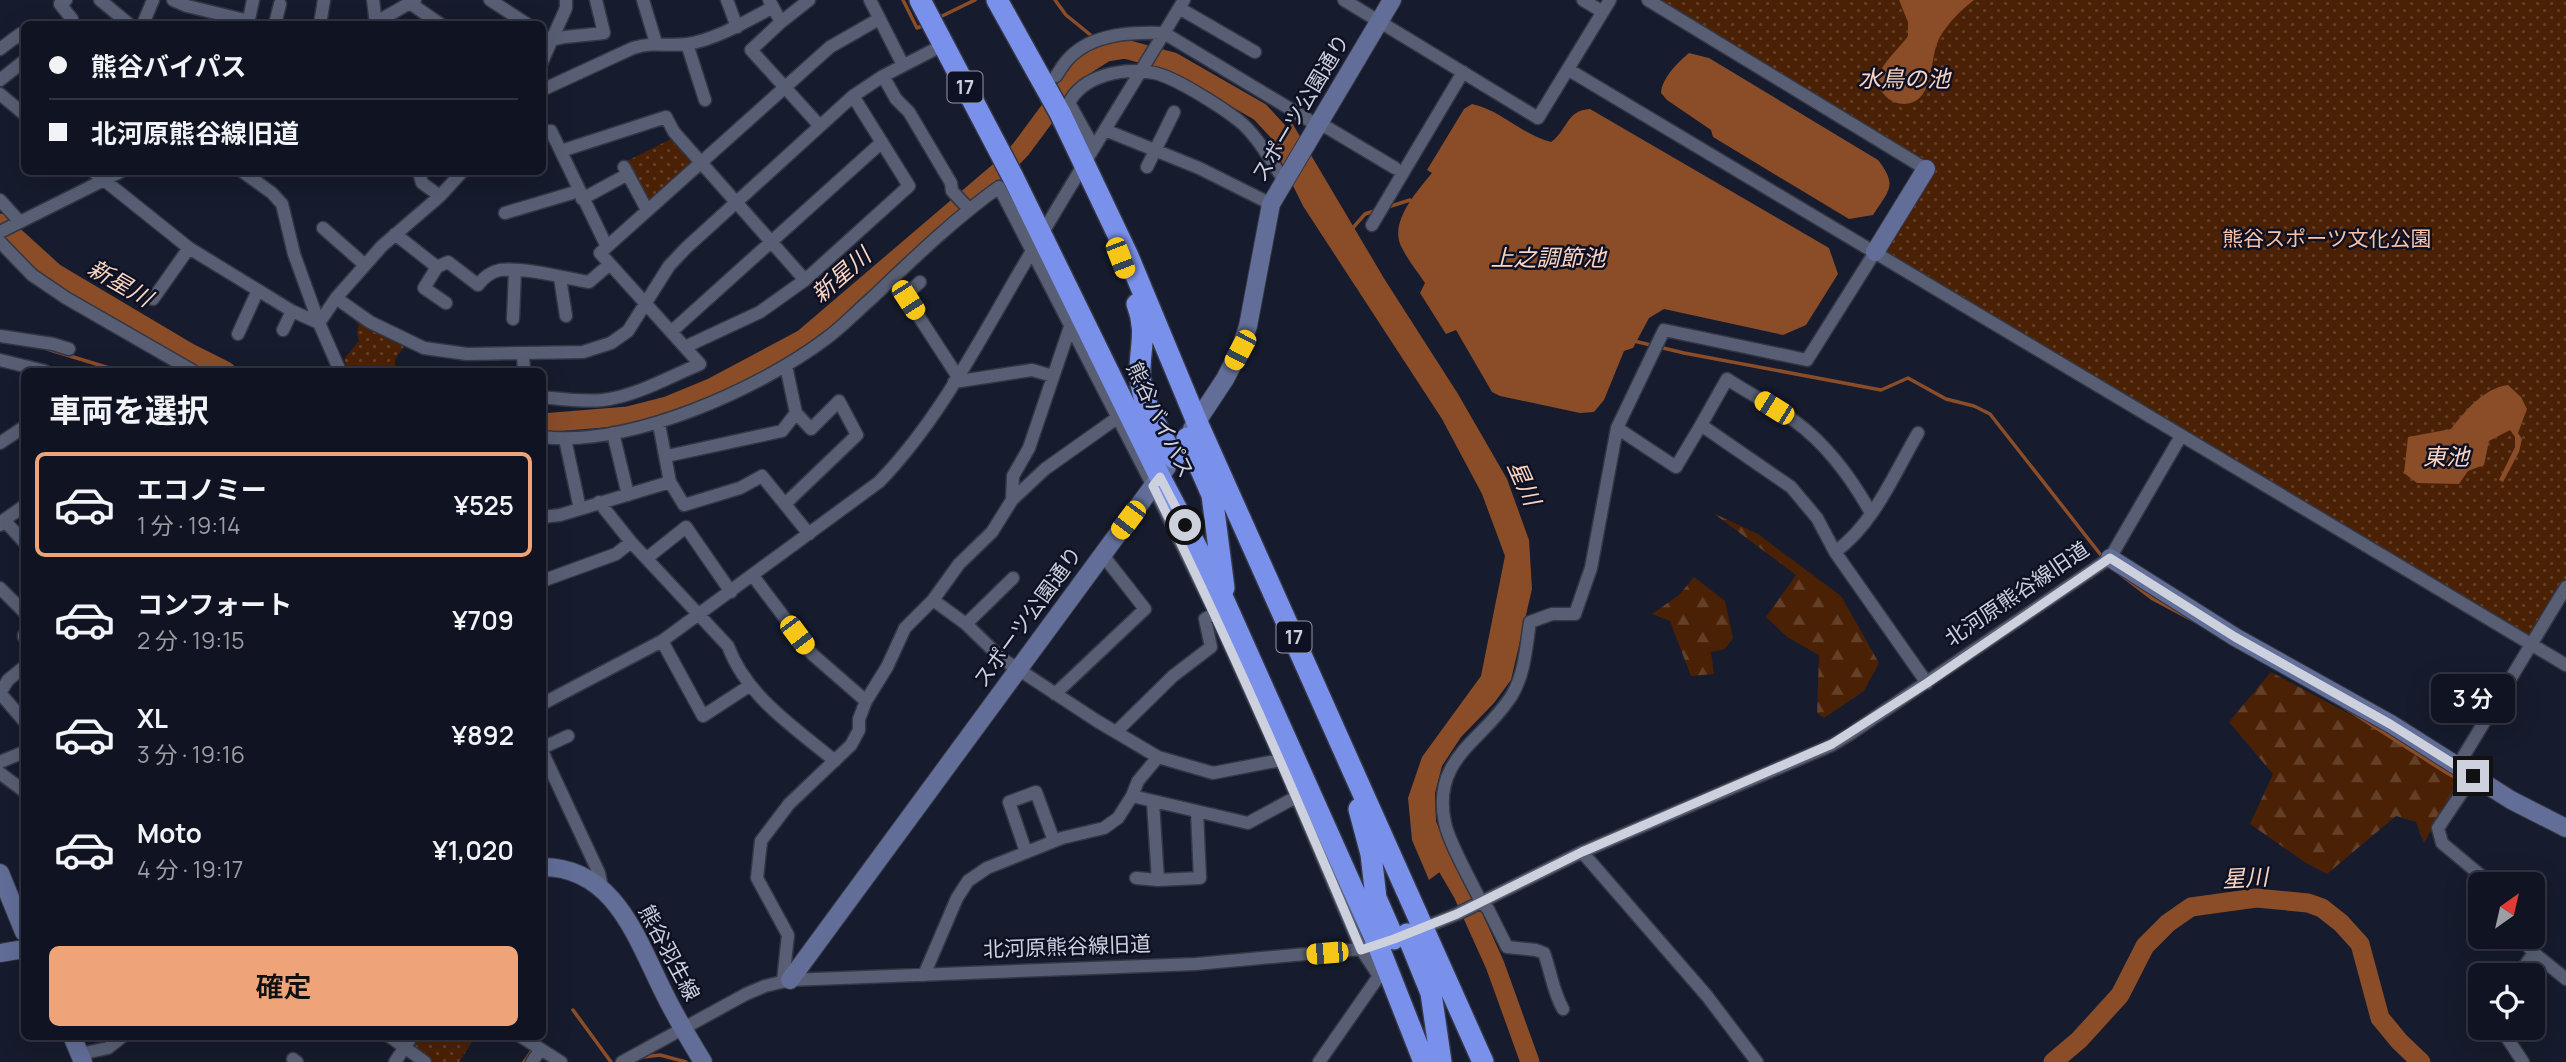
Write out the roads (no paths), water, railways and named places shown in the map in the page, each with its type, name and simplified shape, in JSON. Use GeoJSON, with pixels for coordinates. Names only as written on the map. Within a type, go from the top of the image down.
{"type":"FeatureCollection","features":[{"type":"Feature","properties":{"kind":"highway","name":"熊谷バイパス"},"geometry":{"type":"LineString","coordinates":[[997,0],[1051,81],[1060,113],[1089,157],[1192,430],[1347,756],[1424,1062]]}},
{"type":"Feature","properties":{"kind":"highway","name":"熊谷バイパス"},"geometry":{"type":"LineString","coordinates":[[931,22],[1014,179],[1037,243],[1157,482],[1393,939],[1483,1062]]}},
{"type":"Feature","properties":{"kind":"highway"},"geometry":{"type":"LineString","coordinates":[[1122,246],[1120,258],[1142,317],[1140,374],[1145,402],[1174,458]]}},
{"type":"Feature","properties":{"kind":"highway"},"geometry":{"type":"LineString","coordinates":[[1192,430],[1212,495],[1224,587],[1219,605]]}},
{"type":"Feature","properties":{"kind":"highway"},"geometry":{"type":"LineString","coordinates":[[1347,756],[1349,781],[1371,853],[1376,898],[1393,939],[1431,993],[1441,1062]]}},
{"type":"Feature","properties":{"kind":"street"},"geometry":{"type":"LineString","coordinates":[[65,0],[60,5],[72,19]]}},
{"type":"Feature","properties":{"kind":"street"},"geometry":{"type":"LineString","coordinates":[[100,0],[125,21]]}},
{"type":"Feature","properties":{"kind":"street"},"geometry":{"type":"LineString","coordinates":[[144,21],[153,0]]}},
{"type":"Feature","properties":{"kind":"street"},"geometry":{"type":"LineString","coordinates":[[173,0],[242,21]]}},
{"type":"Feature","properties":{"kind":"street"},"geometry":{"type":"LineString","coordinates":[[249,21],[253,0]]}},
{"type":"Feature","properties":{"kind":"street"},"geometry":{"type":"LineString","coordinates":[[320,21],[324,0]]}},
{"type":"Feature","properties":{"kind":"street"},"geometry":{"type":"LineString","coordinates":[[373,0],[375,21]]}},
{"type":"Feature","properties":{"kind":"street"},"geometry":{"type":"LineString","coordinates":[[547,38],[566,8],[566,0]]}},
{"type":"Feature","properties":{"kind":"street"},"geometry":{"type":"LineString","coordinates":[[547,38],[604,33],[596,0]]}},
{"type":"Feature","properties":{"kind":"street"},"geometry":{"type":"LineString","coordinates":[[643,0],[656,43]]}},
{"type":"Feature","properties":{"kind":"street"},"geometry":{"type":"LineString","coordinates":[[727,0],[737,27]]}},
{"type":"Feature","properties":{"kind":"street"},"geometry":{"type":"LineString","coordinates":[[809,0],[751,50],[819,125]]}},
{"type":"Feature","properties":{"kind":"street"},"geometry":{"type":"LineString","coordinates":[[870,0],[903,65]]}},
{"type":"Feature","properties":{"kind":"street"},"geometry":{"type":"LineString","coordinates":[[1344,0],[1538,118],[1610,0]]}},
{"type":"Feature","properties":{"kind":"street","name":"スポーツ公園通り"},"geometry":{"type":"LineString","coordinates":[[787,980],[1157,482],[1192,430],[1240,350],[1250,316],[1271,204],[1392,0]]}},
{"type":"Feature","properties":{"kind":"street"},"geometry":{"type":"LineString","coordinates":[[1583,0],[1603,12]]}},
{"type":"Feature","properties":{"kind":"street"},"geometry":{"type":"LineString","coordinates":[[1563,1009],[1555,997],[1552,974],[1544,953],[1507,947],[1488,909],[1479,902],[1445,825],[1445,782],[1454,760],[1511,696],[1522,674],[1531,622],[1552,614],[1575,614],[1591,568],[1617,428],[1664,330],[1807,360],[1926,169],[1648,0]]}},
{"type":"Feature","properties":{"kind":"street"},"geometry":{"type":"LineString","coordinates":[[380,21],[412,2],[436,21]]}},
{"type":"Feature","properties":{"kind":"street"},"geometry":{"type":"LineString","coordinates":[[496,2],[523,21]]}},
{"type":"Feature","properties":{"kind":"street"},"geometry":{"type":"LineString","coordinates":[[546,88],[633,48],[656,43],[687,44],[737,27],[771,3],[781,22]]}},
{"type":"Feature","properties":{"kind":"street"},"geometry":{"type":"LineString","coordinates":[[276,21],[279,4]]}},
{"type":"Feature","properties":{"kind":"street"},"geometry":{"type":"LineString","coordinates":[[546,702],[662,642],[879,482],[893,468],[916,441],[956,379],[1182,4],[1255,52]]}},
{"type":"Feature","properties":{"kind":"street"},"geometry":{"type":"LineString","coordinates":[[546,397],[604,400],[639,390],[700,364],[600,253],[830,47],[878,19]]}},
{"type":"Feature","properties":{"kind":"street"},"geometry":{"type":"LineString","coordinates":[[335,298],[370,322],[424,348],[467,354],[523,355],[583,352],[598,348],[628,331],[669,266],[736,202],[853,96],[903,65],[931,22]]}},
{"type":"Feature","properties":{"kind":"street"},"geometry":{"type":"LineString","coordinates":[[1051,81],[1069,57],[1088,44],[1103,38],[1138,32],[1164,33],[1315,128],[1328,128],[1395,168]]}},
{"type":"Feature","properties":{"kind":"street"},"geometry":{"type":"LineString","coordinates":[[0,49],[19,33],[21,36]]}},
{"type":"Feature","properties":{"kind":"street"},"geometry":{"type":"LineString","coordinates":[[687,44],[705,100]]}},
{"type":"Feature","properties":{"kind":"street"},"geometry":{"type":"LineString","coordinates":[[0,80],[21,63]]}},
{"type":"Feature","properties":{"kind":"street"},"geometry":{"type":"LineString","coordinates":[[1569,70],[2566,664]]}},
{"type":"Feature","properties":{"kind":"street"},"geometry":{"type":"LineString","coordinates":[[1372,225],[1463,72]]}},
{"type":"Feature","properties":{"kind":"street"},"geometry":{"type":"LineString","coordinates":[[1089,157],[1069,103],[1073,95],[1089,82],[1108,74],[1156,73],[1181,84],[1237,120],[1250,131],[1283,180]]}},
{"type":"Feature","properties":{"kind":"street"},"geometry":{"type":"LineString","coordinates":[[883,76],[896,99],[909,112],[951,183],[952,191],[969,209]]}},
{"type":"Feature","properties":{"kind":"street"},"geometry":{"type":"LineString","coordinates":[[0,94],[21,112]]}},
{"type":"Feature","properties":{"kind":"street"},"geometry":{"type":"LineString","coordinates":[[685,347],[760,312],[805,280],[909,186],[853,96]]}},
{"type":"Feature","properties":{"kind":"street"},"geometry":{"type":"LineString","coordinates":[[1147,167],[1174,112]]}},
{"type":"Feature","properties":{"kind":"street"},"geometry":{"type":"LineString","coordinates":[[561,151],[666,117],[674,132],[700,163],[805,280]]}},
{"type":"Feature","properties":{"kind":"street"},"geometry":{"type":"LineString","coordinates":[[546,132],[551,131],[607,247]]}},
{"type":"Feature","properties":{"kind":"street"},"geometry":{"type":"LineString","coordinates":[[1105,131],[1199,168],[1271,204]]}},
{"type":"Feature","properties":{"kind":"street"},"geometry":{"type":"LineString","coordinates":[[671,332],[881,142]]}},
{"type":"Feature","properties":{"kind":"street"},"geometry":{"type":"LineString","coordinates":[[505,213],[580,195],[626,171],[648,210]]}},
{"type":"Feature","properties":{"kind":"street"},"geometry":{"type":"LineString","coordinates":[[247,175],[272,193],[282,205],[318,323],[339,368]]}},
{"type":"Feature","properties":{"kind":"street"},"geometry":{"type":"LineString","coordinates":[[420,175],[422,183],[440,196]]}},
{"type":"Feature","properties":{"kind":"street"},"geometry":{"type":"LineString","coordinates":[[318,323],[335,298],[365,265],[459,175]]}},
{"type":"Feature","properties":{"kind":"street"},"geometry":{"type":"LineString","coordinates":[[0,232],[99,176],[189,248],[292,311],[318,323]]}},
{"type":"Feature","properties":{"kind":"street"},"geometry":{"type":"LineString","coordinates":[[546,437],[565,439],[659,424],[786,366],[830,336],[969,209],[999,187],[1037,243],[1071,324],[1117,418],[1157,482]]}},
{"type":"Feature","properties":{"kind":"street"},"geometry":{"type":"LineString","coordinates":[[0,200],[20,222]]}},
{"type":"Feature","properties":{"kind":"street"},"geometry":{"type":"LineString","coordinates":[[323,228],[365,265]]}},
{"type":"Feature","properties":{"kind":"street"},"geometry":{"type":"LineString","coordinates":[[395,234],[437,267]]}},
{"type":"Feature","properties":{"kind":"street"},"geometry":{"type":"LineString","coordinates":[[0,242],[32,275],[66,298],[188,368]]}},
{"type":"Feature","properties":{"kind":"street"},"geometry":{"type":"LineString","coordinates":[[153,299],[189,248]]}},
{"type":"Feature","properties":{"kind":"street"},"geometry":{"type":"LineString","coordinates":[[446,303],[424,288],[437,267],[448,262],[478,285],[485,276],[499,270],[515,270],[589,282],[610,264]]}},
{"type":"Feature","properties":{"kind":"street"},"geometry":{"type":"LineString","coordinates":[[513,319],[515,270]]}},
{"type":"Feature","properties":{"kind":"street"},"geometry":{"type":"LineString","coordinates":[[561,278],[566,316]]}},
{"type":"Feature","properties":{"kind":"street"},"geometry":{"type":"LineString","coordinates":[[920,282],[910,291],[908,300],[956,379]]}},
{"type":"Feature","properties":{"kind":"street"},"geometry":{"type":"LineString","coordinates":[[238,334],[258,290]]}},
{"type":"Feature","properties":{"kind":"street"},"geometry":{"type":"LineString","coordinates":[[283,330],[292,311]]}},
{"type":"Feature","properties":{"kind":"street"},"geometry":{"type":"LineString","coordinates":[[1012,500],[1013,476],[1029,448],[1071,324]]}},
{"type":"Feature","properties":{"kind":"street"},"geometry":{"type":"LineString","coordinates":[[0,336],[69,349]]}},
{"type":"Feature","properties":{"kind":"street"},"geometry":{"type":"LineString","coordinates":[[523,355],[524,368]]}},
{"type":"Feature","properties":{"kind":"street"},"geometry":{"type":"LineString","coordinates":[[0,360],[33,368]]}},
{"type":"Feature","properties":{"kind":"street"},"geometry":{"type":"LineString","coordinates":[[786,366],[796,413],[811,429],[839,401],[857,435],[786,503]]}},
{"type":"Feature","properties":{"kind":"street"},"geometry":{"type":"LineString","coordinates":[[956,379],[1032,370],[1053,376]]}},
{"type":"Feature","properties":{"kind":"street"},"geometry":{"type":"LineString","coordinates":[[1617,428],[1676,467],[1727,379],[1797,423],[1856,485],[1871,513]]}},
{"type":"Feature","properties":{"kind":"street"},"geometry":{"type":"LineString","coordinates":[[667,456],[782,431],[796,413]]}},
{"type":"Feature","properties":{"kind":"street"},"geometry":{"type":"LineString","coordinates":[[787,980],[788,935],[757,878],[761,841],[789,804],[851,745],[859,730],[859,719],[866,701],[887,667],[905,628],[933,600],[959,564],[992,532],[1012,500],[1045,469],[1117,418]]}},
{"type":"Feature","properties":{"kind":"street"},"geometry":{"type":"LineString","coordinates":[[659,424],[670,482],[684,505],[740,488],[762,476],[809,534]]}},
{"type":"Feature","properties":{"kind":"street"},"geometry":{"type":"LineString","coordinates":[[1701,425],[1791,487],[1817,518],[1835,552],[1927,683]]}},
{"type":"Feature","properties":{"kind":"street"},"geometry":{"type":"LineString","coordinates":[[0,443],[21,429]]}},
{"type":"Feature","properties":{"kind":"street"},"geometry":{"type":"LineString","coordinates":[[613,433],[628,495]]}},
{"type":"Feature","properties":{"kind":"street"},"geometry":{"type":"LineString","coordinates":[[1835,552],[1850,541],[1871,513],[1918,433]]}},
{"type":"Feature","properties":{"kind":"street"},"geometry":{"type":"LineString","coordinates":[[2110,558],[2180,436]]}},
{"type":"Feature","properties":{"kind":"street"},"geometry":{"type":"LineString","coordinates":[[565,439],[580,509]]}},
{"type":"Feature","properties":{"kind":"street"},"geometry":{"type":"LineString","coordinates":[[546,517],[560,515],[670,482]]}},
{"type":"Feature","properties":{"kind":"street"},"geometry":{"type":"LineString","coordinates":[[599,502],[631,542],[729,646],[736,665],[749,686],[835,761]]}},
{"type":"Feature","properties":{"kind":"street"},"geometry":{"type":"LineString","coordinates":[[21,508],[2,522],[21,539]]}},
{"type":"Feature","properties":{"kind":"street"},"geometry":{"type":"LineString","coordinates":[[647,558],[686,527],[731,592]]}},
{"type":"Feature","properties":{"kind":"street"},"geometry":{"type":"LineString","coordinates":[[546,580],[616,554],[631,542]]}},
{"type":"Feature","properties":{"kind":"street"},"geometry":{"type":"LineString","coordinates":[[1055,694],[1145,609],[1102,554]]}},
{"type":"Feature","properties":{"kind":"street","name":"北河原熊谷線旧道"},"geometry":{"type":"LineString","coordinates":[[622,1062],[746,994],[787,980],[1196,964],[1393,939],[1457,914],[1582,852],[1832,744],[1927,683],[2110,558],[2235,637],[2390,724],[2511,800],[2566,828]]}},
{"type":"Feature","properties":{"kind":"street"},"geometry":{"type":"LineString","coordinates":[[752,576],[812,654],[866,701]]}},
{"type":"Feature","properties":{"kind":"street"},"geometry":{"type":"LineString","coordinates":[[966,624],[1013,578]]}},
{"type":"Feature","properties":{"kind":"street"},"geometry":{"type":"LineString","coordinates":[[2477,872],[2442,843],[2438,828],[2531,644],[2566,587]]}},
{"type":"Feature","properties":{"kind":"street"},"geometry":{"type":"LineString","coordinates":[[0,588],[21,609]]}},
{"type":"Feature","properties":{"kind":"street"},"geometry":{"type":"LineString","coordinates":[[933,600],[966,624],[1001,658],[1158,757],[1213,773],[1281,760]]}},
{"type":"Feature","properties":{"kind":"street"},"geometry":{"type":"LineString","coordinates":[[1116,732],[1172,676],[1211,648],[1205,619],[1219,605],[1296,797],[1393,939],[1379,976],[1319,1062]]}},
{"type":"Feature","properties":{"kind":"street"},"geometry":{"type":"LineString","coordinates":[[662,642],[703,716],[749,686]]}},
{"type":"Feature","properties":{"kind":"street"},"geometry":{"type":"LineString","coordinates":[[21,669],[8,680],[0,693],[21,718]]}},
{"type":"Feature","properties":{"kind":"street"},"geometry":{"type":"LineString","coordinates":[[546,747],[568,736]]}},
{"type":"Feature","properties":{"kind":"street"},"geometry":{"type":"LineString","coordinates":[[0,762],[21,753]]}},
{"type":"Feature","properties":{"kind":"street"},"geometry":{"type":"LineString","coordinates":[[924,975],[957,898],[968,881],[987,868],[1054,841],[1104,828],[1118,818],[1138,781],[1158,757]]}},
{"type":"Feature","properties":{"kind":"street"},"geometry":{"type":"LineString","coordinates":[[546,758],[599,873],[602,888]]}},
{"type":"Feature","properties":{"kind":"street"},"geometry":{"type":"LineString","coordinates":[[0,773],[21,789]]}},
{"type":"Feature","properties":{"kind":"street"},"geometry":{"type":"LineString","coordinates":[[1026,852],[1009,802],[1036,792],[1054,841]]}},
{"type":"Feature","properties":{"kind":"street"},"geometry":{"type":"LineString","coordinates":[[1132,796],[1248,823],[1296,797]]}},
{"type":"Feature","properties":{"kind":"street"},"geometry":{"type":"LineString","coordinates":[[1153,803],[1158,880]]}},
{"type":"Feature","properties":{"kind":"street"},"geometry":{"type":"LineString","coordinates":[[1136,878],[1200,878],[1198,813]]}},
{"type":"Feature","properties":{"kind":"street"},"geometry":{"type":"LineString","coordinates":[[1582,852],[1707,996],[1757,1062]]}},
{"type":"Feature","properties":{"kind":"street","name":"熊谷羽生線"},"geometry":{"type":"LineString","coordinates":[[546,868],[576,873],[602,888],[625,915],[682,1027],[703,1062]]}},
{"type":"Feature","properties":{"kind":"street"},"geometry":{"type":"LineString","coordinates":[[0,873],[21,925]]}},
{"type":"Feature","properties":{"kind":"street"},"geometry":{"type":"LineString","coordinates":[[2530,949],[2566,979]]}},
{"type":"Feature","properties":{"kind":"street"},"geometry":{"type":"LineString","coordinates":[[0,953],[21,950]]}},
{"type":"Feature","properties":{"kind":"street"},"geometry":{"type":"LineString","coordinates":[[2527,963],[2534,953]]}},
{"type":"Feature","properties":{"kind":"street"},"geometry":{"type":"LineString","coordinates":[[74,1040],[82,1058],[108,1048],[118,1040]]}},
{"type":"Feature","properties":{"kind":"street"},"geometry":{"type":"LineString","coordinates":[[394,1040],[425,1062]]}},
{"type":"Feature","properties":{"kind":"street"},"geometry":{"type":"LineString","coordinates":[[395,1062],[410,1040]]}},
{"type":"Feature","properties":{"kind":"street"},"geometry":{"type":"LineString","coordinates":[[526,1040],[561,1062]]}},
{"type":"Feature","properties":{"kind":"street"},"geometry":{"type":"LineString","coordinates":[[2509,1040],[2523,1062]]}},
{"type":"Feature","properties":{"kind":"street"},"geometry":{"type":"LineString","coordinates":[[533,1062],[540,1050]]}},
{"type":"Feature","properties":{"kind":"water","name":"水鳥の池"},"geometry":{"type":"Polygon","coordinates":[[[1899,0],[1974,0],[1955,17],[1940,37],[1930,78],[1921,96],[1914,102],[1904,104],[1892,101],[1877,86],[1884,65],[1908,36],[1908,22],[1899,0]]]}},
{"type":"Feature","properties":{"kind":"water"},"geometry":{"type":"Polygon","coordinates":[[[1689,53],[1709,58],[1878,160],[1888,176],[1889,188],[1873,215],[1849,219],[1713,137],[1711,130],[1667,100],[1661,93],[1664,82],[1689,53]]]}},
{"type":"Feature","properties":{"kind":"water","name":"上之調節池"},"geometry":{"type":"Polygon","coordinates":[[[1472,104],[1492,111],[1530,134],[1551,142],[1576,113],[1590,109],[1829,248],[1838,274],[1806,325],[1783,335],[1664,309],[1649,318],[1633,348],[1624,351],[1604,400],[1594,412],[1580,413],[1500,396],[1492,392],[1456,330],[1446,334],[1420,293],[1425,283],[1406,256],[1398,237],[1407,207],[1432,173],[1427,170],[1464,109],[1472,104]]]}},
{"type":"Feature","properties":{"kind":"water"},"geometry":{"type":"Polygon","coordinates":[[[1292,123],[1507,479],[1529,540],[1532,589],[1511,680],[1494,703],[1461,737],[1442,766],[1435,793],[1436,821],[1452,863],[1429,880],[1412,840],[1408,798],[1422,757],[1481,676],[1505,556],[1482,494],[1442,419],[1303,206],[1275,149],[1292,123]]]}},
{"type":"Feature","properties":{"kind":"water","name":"東池"},"geometry":{"type":"Polygon","coordinates":[[[2508,385],[2521,397],[2527,409],[2518,433],[2522,439],[2519,452],[2503,482],[2499,480],[2515,447],[2515,437],[2510,430],[2489,441],[2484,465],[2468,471],[2459,484],[2417,483],[2404,473],[2408,437],[2451,429],[2483,395],[2508,385]]]}},
{"type":"Feature","properties":{"kind":"waterway"},"geometry":{"type":"LineString","coordinates":[[903,0],[917,28],[925,25]]}},
{"type":"Feature","properties":{"kind":"waterway"},"geometry":{"type":"LineString","coordinates":[[938,18],[975,0]]}},
{"type":"Feature","properties":{"kind":"waterway"},"geometry":{"type":"LineString","coordinates":[[1055,0],[1066,15],[1093,37]]}},
{"type":"Feature","properties":{"kind":"waterway"},"geometry":{"type":"LineString","coordinates":[[1098,43],[1106,52]]}},
{"type":"Feature","properties":{"kind":"waterway","name":"新星川"},"geometry":{"type":"LineString","coordinates":[[546,423],[628,416],[667,406],[713,387],[803,339],[1002,169],[1021,149],[1081,68],[1106,52],[1125,49],[1173,62],[1260,112],[1283,137],[1292,160]]}},
{"type":"Feature","properties":{"kind":"waterway"},"geometry":{"type":"LineString","coordinates":[[1388,207],[1410,200],[1413,203]]}},
{"type":"Feature","properties":{"kind":"waterway"},"geometry":{"type":"LineString","coordinates":[[1351,230],[1365,214],[1374,211]]}},
{"type":"Feature","properties":{"kind":"waterway","name":"新星川"},"geometry":{"type":"LineString","coordinates":[[0,223],[55,273],[188,352],[220,368]]}},
{"type":"Feature","properties":{"kind":"waterway"},"geometry":{"type":"LineString","coordinates":[[1634,341],[1881,390],[1908,378],[1946,399],[1974,406],[1990,414],[2104,559]]}},
{"type":"Feature","properties":{"kind":"waterway"},"geometry":{"type":"LineString","coordinates":[[47,349],[109,368]]}},
{"type":"Feature","properties":{"kind":"waterway"},"geometry":{"type":"LineString","coordinates":[[2120,574],[2153,599],[2196,622]]}},
{"type":"Feature","properties":{"kind":"waterway"},"geometry":{"type":"LineString","coordinates":[[2342,706],[2485,794]]}},
{"type":"Feature","properties":{"kind":"waterway"},"geometry":{"type":"LineString","coordinates":[[0,780],[21,796]]}},
{"type":"Feature","properties":{"kind":"waterway","name":"星川"},"geometry":{"type":"LineString","coordinates":[[1435,846],[1463,894],[1495,965],[1530,1062]]}},
{"type":"Feature","properties":{"kind":"waterway","name":"星川"},"geometry":{"type":"LineString","coordinates":[[2053,1062],[2079,1040],[2120,995],[2145,946],[2168,923],[2191,907],[2256,898],[2308,903],[2322,908],[2341,923],[2360,944],[2380,1018],[2421,1062]]}},
{"type":"Feature","properties":{"kind":"waterway"},"geometry":{"type":"LineString","coordinates":[[573,1010],[611,1062]]}},
{"type":"Feature","properties":{"kind":"waterway"},"geometry":{"type":"LineString","coordinates":[[524,1062],[531,1052]]}},
{"type":"Feature","properties":{"kind":"waterway"},"geometry":{"type":"LineString","coordinates":[[643,1057],[660,1055],[686,1062]]}},
{"type":"Feature","properties":{"kind":"park label","name":"熊谷スポーツ文化公園"},"geometry":{"type":"Point","coordinates":[2327,239]}}]}
